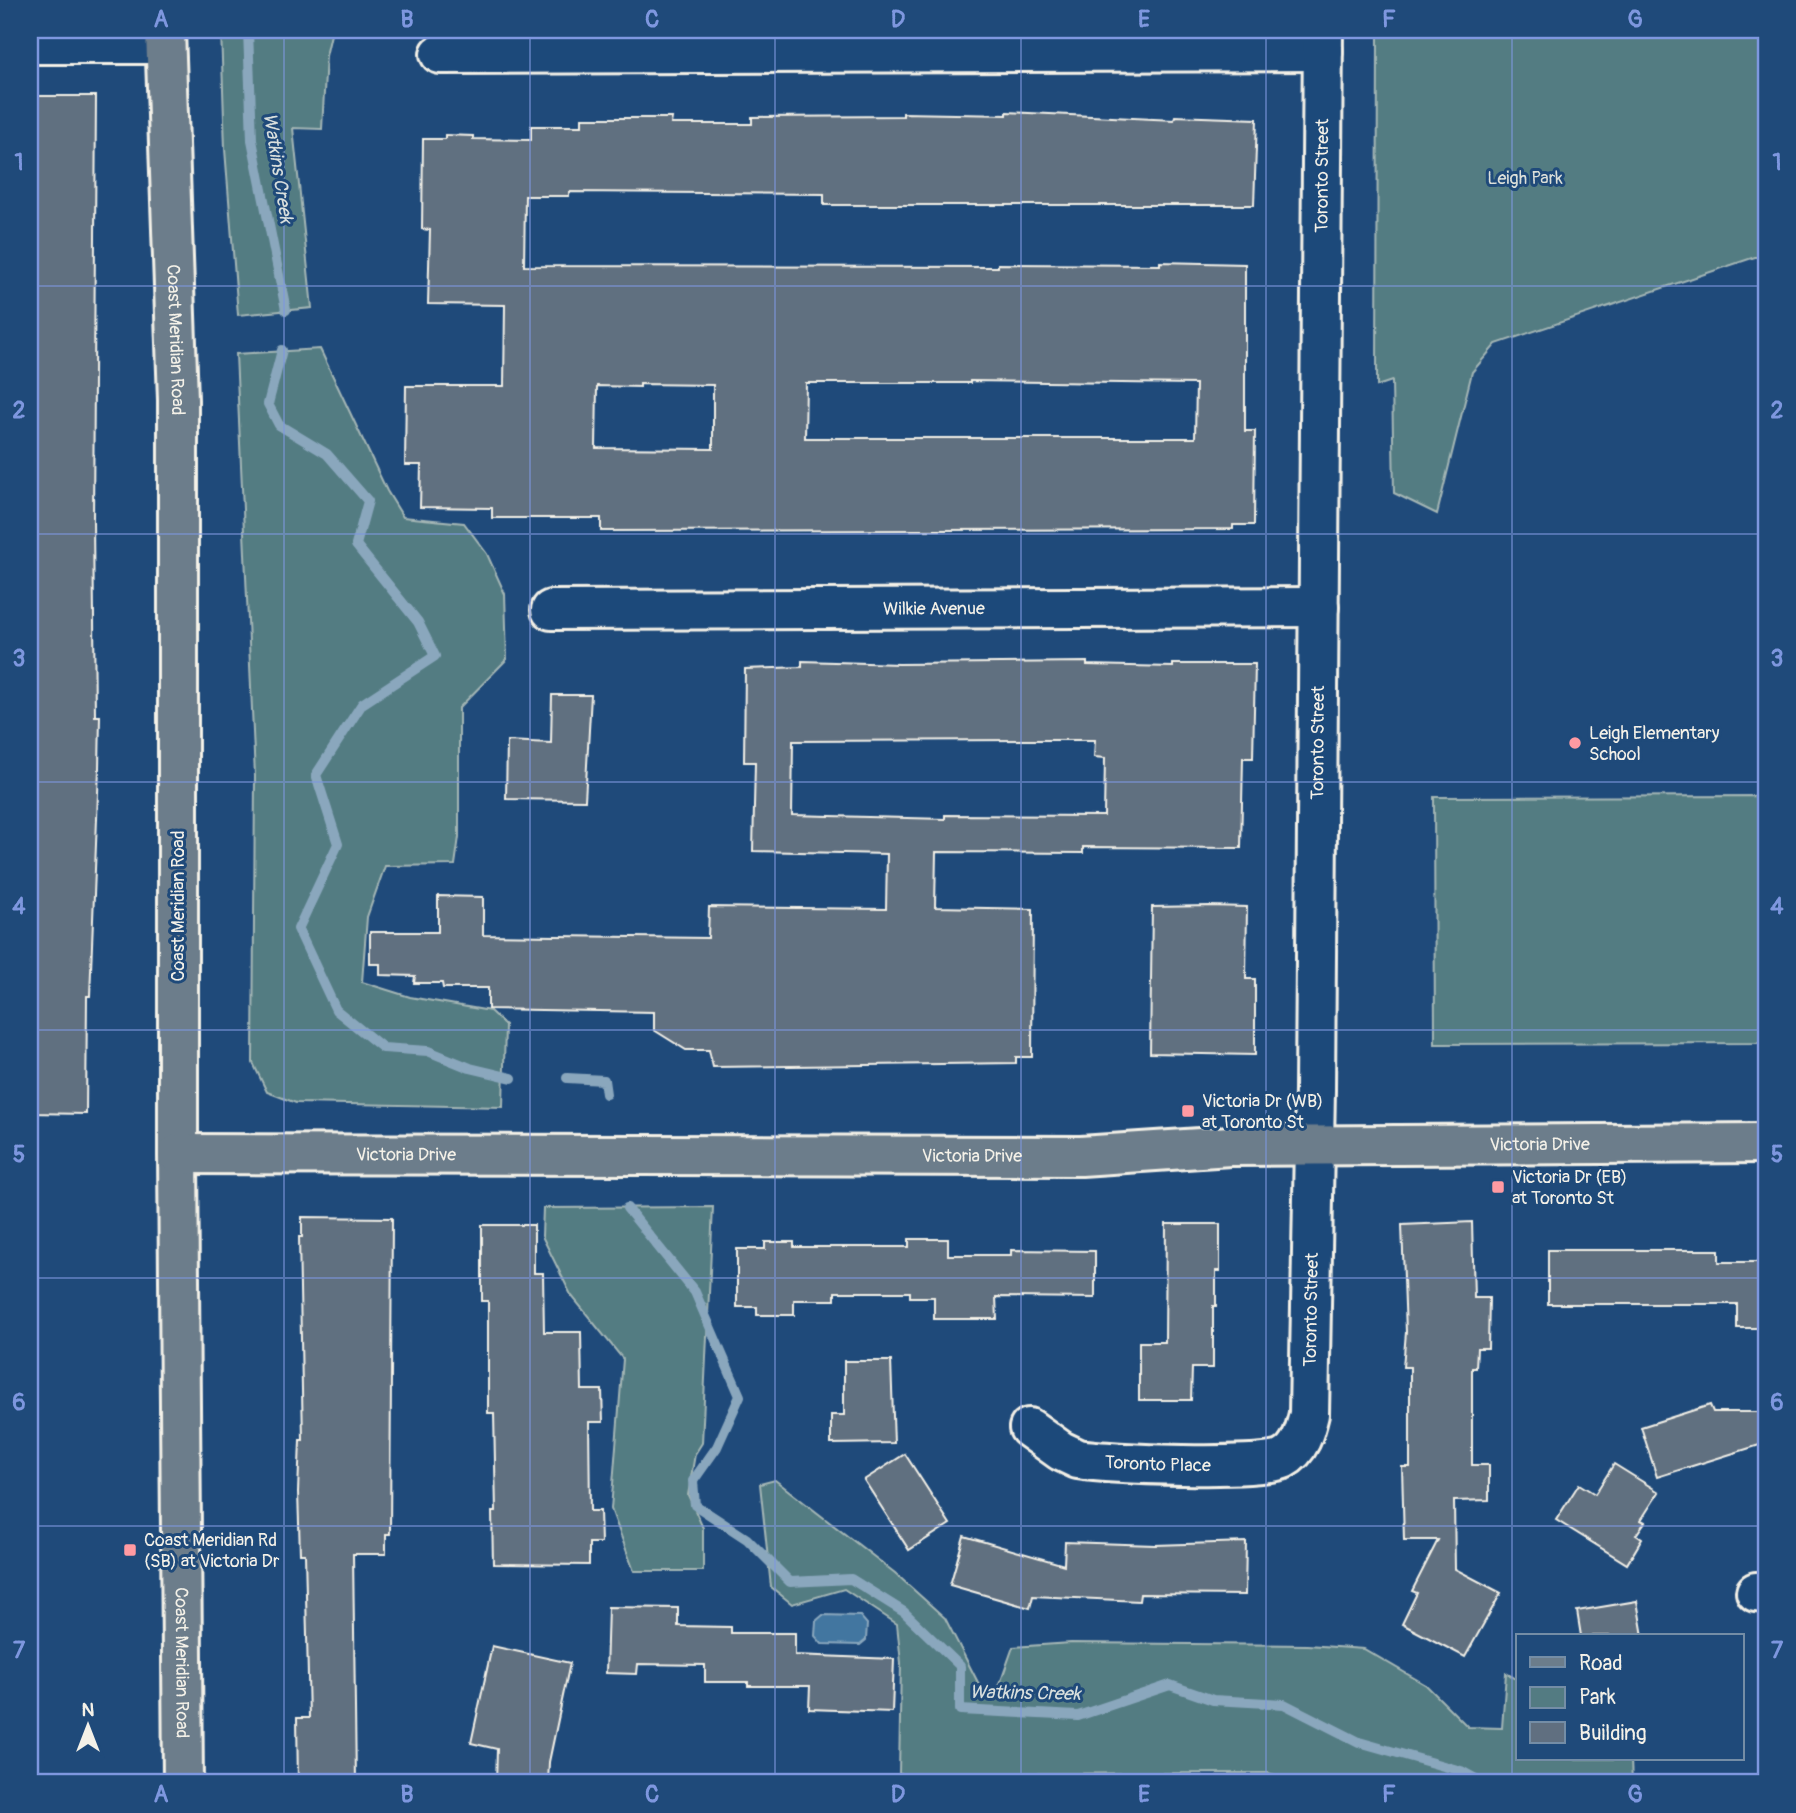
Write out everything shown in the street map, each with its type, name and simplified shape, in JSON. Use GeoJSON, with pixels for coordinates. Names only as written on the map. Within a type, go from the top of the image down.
{"type":"FeatureCollection","features":[{"type":"Feature","properties":{"kind":"main road","name":"Coast Meridian Road"},"geometry":{"type":"LineString","coordinates":[[165,37],[178,400],[178,1154],[183,1783]]}},
{"type":"Feature","properties":{"kind":"main road","name":"Victoria Drive"},"geometry":{"type":"LineString","coordinates":[[178,1154],[1081,1156],[1230,1146],[1766,1143]]}},
{"type":"Feature","properties":{"kind":"street"},"geometry":{"type":"LineString","coordinates":[[30,44],[165,37]]}},
{"type":"Feature","properties":{"kind":"street"},"geometry":{"type":"LineString","coordinates":[[440,54],[1323,41]]}},
{"type":"Feature","properties":{"kind":"street","name":"Toronto Street"},"geometry":{"type":"LineString","coordinates":[[1293,1452],[1302,1440],[1309,1414],[1314,1145],[1323,41]]}},
{"type":"Feature","properties":{"kind":"street","name":"Wilkie Avenue"},"geometry":{"type":"LineString","coordinates":[[551,610],[1319,607]]}},
{"type":"Feature","properties":{"kind":"street","name":"Toronto Place"},"geometry":{"type":"LineString","coordinates":[[1029,1428],[1060,1451],[1078,1459],[1098,1462],[1241,1464],[1277,1461],[1293,1452]]}},
{"type":"Feature","properties":{"kind":"green space"},"geometry":{"type":"Polygon","coordinates":[[[221,30],[332,30],[326,56],[322,129],[293,128],[312,308],[238,315],[225,149],[221,30]]]}},
{"type":"Feature","properties":{"kind":"green space","name":"Leigh Park"},"geometry":{"type":"Polygon","coordinates":[[[1378,30],[1766,30],[1766,257],[1755,257],[1496,344],[1472,372],[1437,514],[1394,493],[1392,381],[1377,386],[1378,30]]]}},
{"type":"Feature","properties":{"kind":"green space"},"geometry":{"type":"Polygon","coordinates":[[[320,349],[387,491],[403,517],[464,523],[487,554],[505,594],[507,659],[459,708],[459,837],[455,865],[385,866],[367,917],[362,982],[410,997],[490,1011],[505,1025],[503,1107],[296,1103],[267,1092],[253,1063],[255,776],[236,354],[320,349]]]}},
{"type":"Feature","properties":{"kind":"green space"},"geometry":{"type":"Polygon","coordinates":[[[1766,796],[1766,1043],[1435,1044],[1434,797],[1766,796]]]}},
{"type":"Feature","properties":{"kind":"green space"},"geometry":{"type":"Polygon","coordinates":[[[713,1207],[702,1443],[695,1454],[688,1495],[703,1528],[703,1571],[634,1571],[611,1509],[623,1359],[571,1295],[542,1236],[543,1208],[713,1207]]]}},
{"type":"Feature","properties":{"kind":"green space"},"geometry":{"type":"Polygon","coordinates":[[[775,1480],[895,1573],[945,1618],[987,1700],[996,1695],[1013,1647],[1071,1643],[1307,1645],[1364,1649],[1426,1685],[1468,1727],[1502,1728],[1506,1673],[1516,1679],[1516,1760],[1631,1760],[1632,1783],[1304,1783],[1268,1773],[899,1774],[901,1663],[897,1624],[844,1589],[792,1604],[771,1587],[760,1484],[775,1480]]]}},
{"type":"Feature","properties":{"kind":"water"},"geometry":{"type":"Polygon","coordinates":[[[823,1615],[860,1616],[867,1624],[866,1640],[860,1645],[822,1644],[815,1636],[816,1621],[823,1615]]]}},
{"type":"Feature","properties":{"kind":"building"},"geometry":{"type":"Polygon","coordinates":[[[30,96],[96,96],[93,521],[95,716],[100,716],[90,996],[87,996],[86,1114],[30,1113],[30,96]]]}},
{"type":"Feature","properties":{"kind":"building"},"geometry":{"type":"Polygon","coordinates":[[[1007,112],[1174,120],[1175,116],[1257,119],[1254,205],[824,205],[824,194],[569,192],[569,196],[525,196],[524,266],[998,267],[998,264],[1160,265],[1160,262],[1245,264],[1245,431],[1255,431],[1254,525],[1233,525],[1233,529],[601,531],[601,518],[492,518],[492,508],[420,507],[421,465],[405,465],[406,386],[504,386],[505,305],[428,304],[430,230],[422,229],[423,139],[445,139],[445,135],[473,136],[473,139],[531,140],[531,126],[582,126],[582,118],[672,118],[671,124],[752,124],[752,117],[903,116],[903,113],[1007,115],[1007,112]],[[970,381],[806,383],[805,438],[1195,438],[1196,384],[970,381]],[[640,384],[640,387],[597,386],[596,448],[713,449],[713,385],[640,384]]]}},
{"type":"Feature","properties":{"kind":"building"},"geometry":{"type":"Polygon","coordinates":[[[802,661],[899,664],[1087,662],[1087,665],[1173,667],[1173,664],[1255,664],[1253,758],[1243,758],[1241,848],[1083,847],[1083,853],[936,852],[935,907],[1033,909],[1032,1057],[1016,1057],[1016,1063],[713,1067],[709,1050],[686,1050],[654,1030],[654,1012],[488,1009],[488,988],[443,988],[442,983],[414,983],[415,976],[380,975],[380,964],[370,964],[370,932],[438,932],[438,896],[483,897],[483,935],[708,938],[709,907],[886,909],[887,854],[753,851],[755,762],[744,762],[745,669],[802,667],[802,661]],[[1095,740],[793,741],[792,815],[945,819],[945,815],[1104,816],[1105,758],[1094,757],[1095,740]]]}},
{"type":"Feature","properties":{"kind":"building"},"geometry":{"type":"Polygon","coordinates":[[[552,695],[591,695],[585,800],[506,799],[507,741],[551,743],[552,695]]]}},
{"type":"Feature","properties":{"kind":"building"},"geometry":{"type":"Polygon","coordinates":[[[1152,907],[1247,907],[1246,979],[1255,979],[1255,1055],[1150,1053],[1152,907]]]}},
{"type":"Feature","properties":{"kind":"building"},"geometry":{"type":"Polygon","coordinates":[[[302,1217],[392,1218],[390,1534],[386,1534],[386,1554],[353,1554],[356,1783],[298,1783],[297,1718],[309,1718],[305,1554],[300,1554],[298,1492],[300,1440],[303,1440],[299,1237],[302,1237],[302,1217]]]}},
{"type":"Feature","properties":{"kind":"building"},"geometry":{"type":"Polygon","coordinates":[[[1472,1222],[1474,1298],[1489,1298],[1488,1348],[1477,1348],[1476,1368],[1472,1368],[1472,1465],[1489,1465],[1489,1500],[1454,1501],[1455,1569],[1501,1593],[1465,1657],[1402,1624],[1417,1593],[1412,1591],[1438,1540],[1404,1540],[1402,1467],[1410,1467],[1410,1367],[1403,1367],[1406,1332],[1402,1225],[1472,1222]]]}},
{"type":"Feature","properties":{"kind":"building"},"geometry":{"type":"Polygon","coordinates":[[[1166,1224],[1220,1224],[1220,1271],[1216,1271],[1216,1306],[1213,1306],[1213,1368],[1192,1368],[1191,1400],[1139,1400],[1139,1342],[1165,1342],[1166,1224]]]}},
{"type":"Feature","properties":{"kind":"building"},"geometry":{"type":"Polygon","coordinates":[[[482,1225],[534,1225],[534,1273],[543,1273],[544,1332],[581,1332],[582,1390],[602,1390],[603,1422],[589,1422],[590,1511],[600,1511],[601,1543],[589,1543],[589,1565],[493,1564],[492,1512],[496,1512],[494,1413],[488,1413],[488,1301],[482,1301],[482,1225]]]}},
{"type":"Feature","properties":{"kind":"building"},"geometry":{"type":"Polygon","coordinates":[[[909,1239],[948,1239],[948,1255],[1011,1255],[1011,1250],[1095,1251],[1095,1298],[996,1297],[997,1319],[934,1319],[934,1297],[910,1297],[910,1292],[835,1292],[835,1300],[794,1300],[794,1315],[757,1315],[757,1307],[737,1307],[737,1249],[765,1249],[765,1242],[794,1242],[794,1247],[909,1247],[909,1239]]]}},
{"type":"Feature","properties":{"kind":"building"},"geometry":{"type":"Polygon","coordinates":[[[1548,1250],[1719,1250],[1719,1262],[1766,1262],[1766,1328],[1737,1328],[1737,1304],[1548,1304],[1548,1250]]]}},
{"type":"Feature","properties":{"kind":"building"},"geometry":{"type":"Polygon","coordinates":[[[844,1361],[891,1361],[894,1443],[831,1444],[831,1415],[844,1415],[844,1361]]]}},
{"type":"Feature","properties":{"kind":"building"},"geometry":{"type":"Polygon","coordinates":[[[1710,1405],[1713,1412],[1766,1412],[1766,1443],[1657,1477],[1641,1427],[1710,1405]]]}},
{"type":"Feature","properties":{"kind":"building"},"geometry":{"type":"Polygon","coordinates":[[[905,1454],[950,1524],[909,1550],[864,1480],[905,1454]]]}},
{"type":"Feature","properties":{"kind":"building"},"geometry":{"type":"Polygon","coordinates":[[[1614,1464],[1659,1492],[1641,1520],[1645,1522],[1636,1535],[1642,1539],[1627,1564],[1556,1520],[1579,1484],[1595,1494],[1614,1464]]]}},
{"type":"Feature","properties":{"kind":"building"},"geometry":{"type":"Polygon","coordinates":[[[964,1536],[1064,1565],[1065,1542],[1155,1545],[1246,1542],[1245,1595],[1140,1594],[1139,1601],[1033,1596],[1030,1608],[950,1585],[964,1536]]]}},
{"type":"Feature","properties":{"kind":"building"},"geometry":{"type":"Polygon","coordinates":[[[1637,1601],[1643,1634],[1581,1634],[1577,1611],[1637,1601]]]}},
{"type":"Feature","properties":{"kind":"building"},"geometry":{"type":"Polygon","coordinates":[[[608,1607],[678,1608],[678,1626],[731,1627],[731,1633],[795,1633],[795,1655],[894,1659],[892,1712],[809,1709],[810,1686],[748,1686],[748,1682],[705,1682],[705,1665],[638,1664],[637,1674],[606,1673],[608,1607]]]}},
{"type":"Feature","properties":{"kind":"building"},"geometry":{"type":"Polygon","coordinates":[[[492,1646],[570,1663],[549,1762],[548,1783],[496,1783],[497,1749],[471,1743],[492,1646]]]}},
{"type":"Feature","properties":{"kind":"waterway","name":"Watkins Creek"},"geometry":{"type":"LineString","coordinates":[[248,30],[252,140],[286,310]]}},
{"type":"Feature","properties":{"kind":"waterway","name":"Watkins Creek"},"geometry":{"type":"LineString","coordinates":[[282,350],[268,404],[279,425],[327,454],[368,501],[356,545],[418,622],[435,656],[362,704],[316,775],[338,844],[298,929],[336,1010],[383,1048],[428,1051],[470,1068],[512,1078]]}},
{"type":"Feature","properties":{"kind":"waterway","name":"Watkins Creek"},"geometry":{"type":"LineString","coordinates":[[567,1078],[604,1080],[606,1094]]}},
{"type":"Feature","properties":{"kind":"waterway","name":"Watkins Creek"},"geometry":{"type":"LineString","coordinates":[[627,1208],[695,1292],[740,1396],[717,1447],[693,1481],[695,1505],[747,1539],[790,1582],[851,1579],[904,1612],[960,1666],[960,1710],[1078,1716],[1170,1685],[1213,1700],[1284,1704],[1359,1742],[1461,1771],[1483,1783]]}},
{"type":"Feature","properties":{"kind":"place","name":"Leigh Elementary School"},"geometry":{"type":"Point","coordinates":[1575,743]}},
{"type":"Feature","properties":{"kind":"place","name":"Victoria Dr (WB) at Toronto St"},"geometry":{"type":"Point","coordinates":[1188,1111]}},
{"type":"Feature","properties":{"kind":"place","name":"Victoria Dr (EB) at Toronto St"},"geometry":{"type":"Point","coordinates":[1498,1187]}},
{"type":"Feature","properties":{"kind":"place","name":"Coast Meridian Rd (SB) at Victoria Dr"},"geometry":{"type":"Point","coordinates":[130,1550]}}]}
